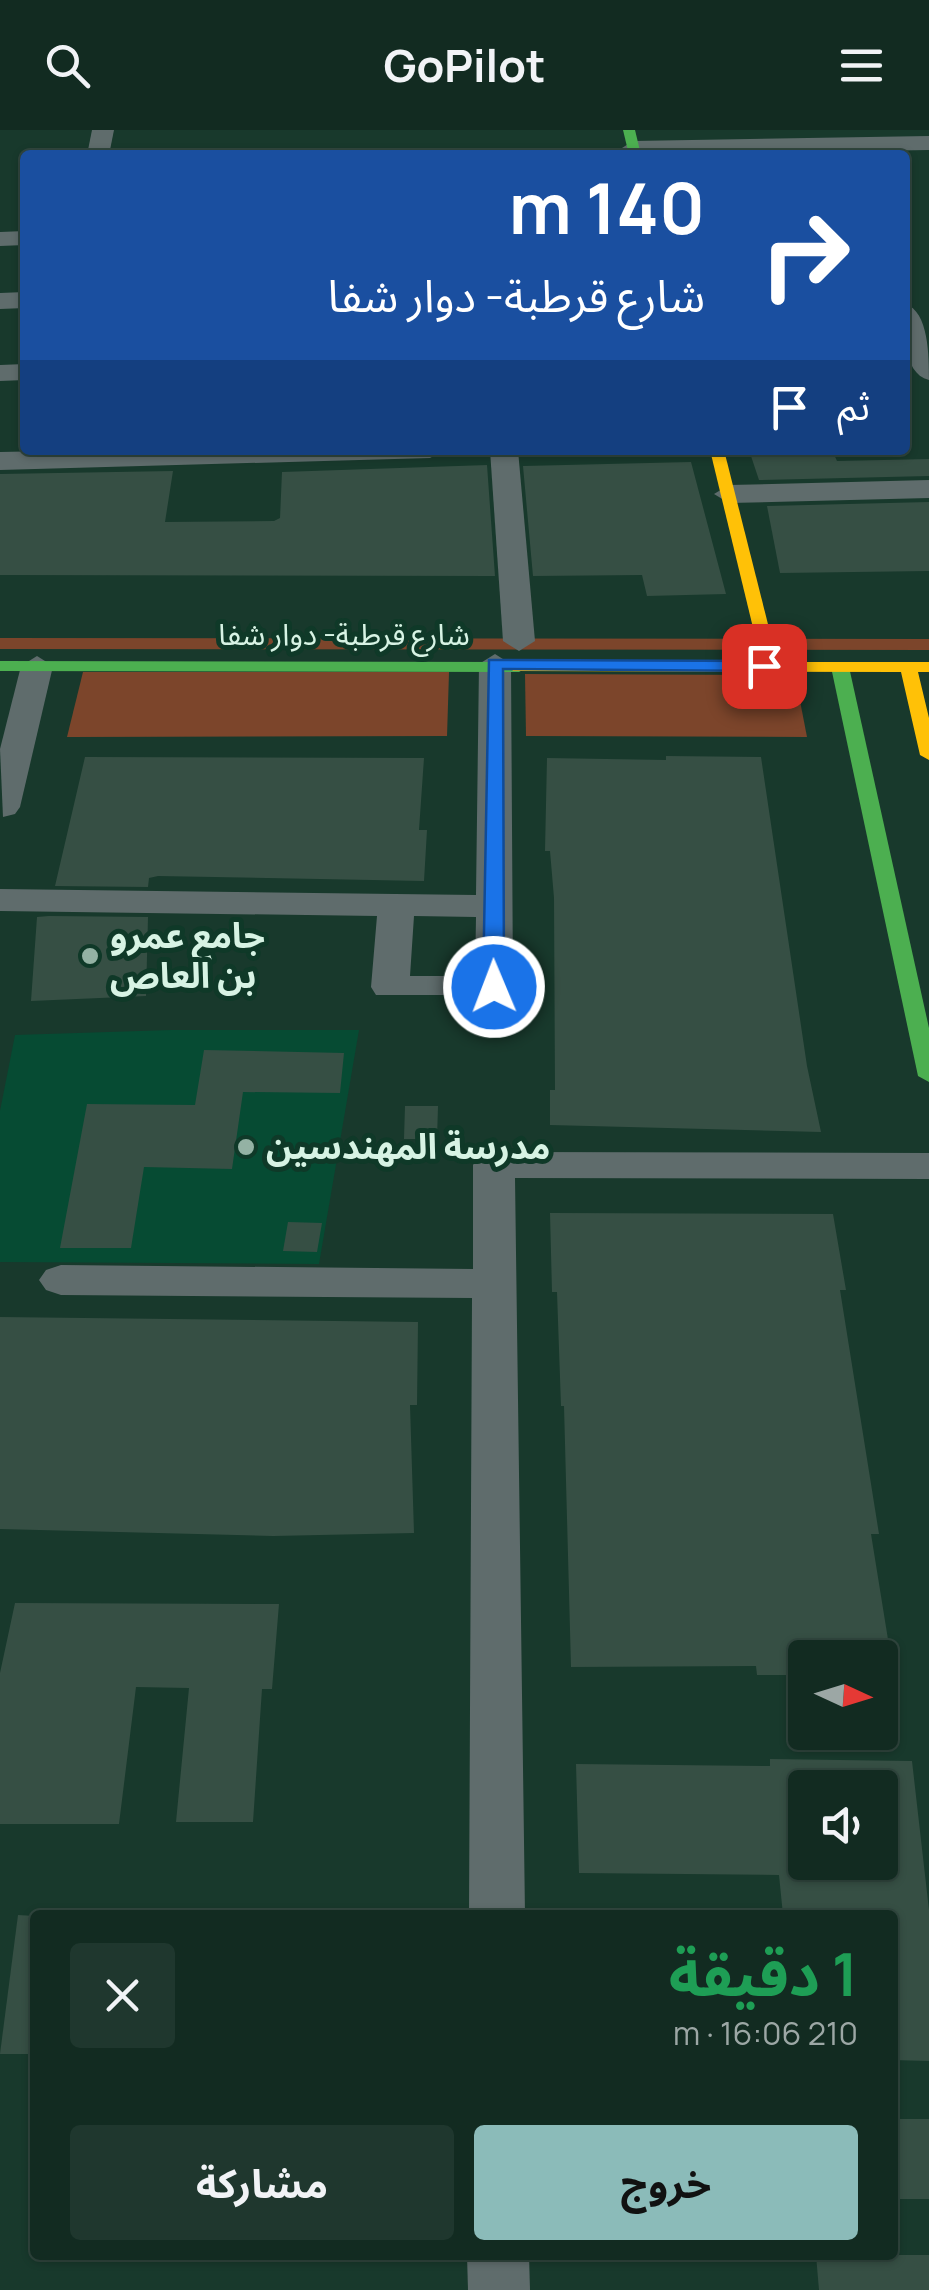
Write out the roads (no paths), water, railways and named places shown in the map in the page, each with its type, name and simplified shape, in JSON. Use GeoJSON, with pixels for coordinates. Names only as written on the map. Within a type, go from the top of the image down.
{"type":"FeatureCollection","features":[{"type":"Feature","properties":{"kind":"street"},"geometry":{"type":"LineString","coordinates":[[632,144],[840,150],[929,143]]}},
{"type":"Feature","properties":{"kind":"street"},"geometry":{"type":"LineString","coordinates":[[910,327],[921,360]]}},
{"type":"Feature","properties":{"kind":"street"},"geometry":{"type":"LineString","coordinates":[[0,461],[54,455]]}},
{"type":"Feature","properties":{"kind":"street"},"geometry":{"type":"LineString","coordinates":[[396,905],[390,987],[494,987],[493,906],[513,646],[504,455]]}},
{"type":"Feature","properties":{"kind":"street"},"geometry":{"type":"LineString","coordinates":[[718,455],[764,640]]}},
{"type":"Feature","properties":{"kind":"street"},"geometry":{"type":"LineString","coordinates":[[729,494],[929,490]]}},
{"type":"Feature","properties":{"kind":"street"},"geometry":{"type":"LineString","coordinates":[[238,666],[241,640]]}},
{"type":"Feature","properties":{"kind":"street","name":"شارع قرطبة- دوار شفا"},"geometry":{"type":"LineString","coordinates":[[0,666],[238,666],[513,646],[840,667],[919,667]]}},
{"type":"Feature","properties":{"kind":"street"},"geometry":{"type":"LineString","coordinates":[[3,807],[36,666]]}},
{"type":"Feature","properties":{"kind":"street"},"geometry":{"type":"LineString","coordinates":[[840,667],[929,1076]]}},
{"type":"Feature","properties":{"kind":"street"},"geometry":{"type":"LineString","coordinates":[[919,667],[929,755]]}},
{"type":"Feature","properties":{"kind":"street"},"geometry":{"type":"LineString","coordinates":[[0,900],[493,906]]}},
{"type":"Feature","properties":{"kind":"street"},"geometry":{"type":"LineString","coordinates":[[497,1910],[494,1166],[929,1166]]}},
{"type":"Feature","properties":{"kind":"street"},"geometry":{"type":"LineString","coordinates":[[61,1280],[494,1284]]}},
{"type":"Feature","properties":{"kind":"street"},"geometry":{"type":"LineString","coordinates":[[498,2260],[498,2290]]}},
{"type":"Feature","properties":{"kind":"place","name":"جامع عمرو بن العاص"},"geometry":{"type":"Point","coordinates":[90,956]}},
{"type":"Feature","properties":{"kind":"place","name":"مدرسة المهندسين"},"geometry":{"type":"Point","coordinates":[246,1147]}}]}
